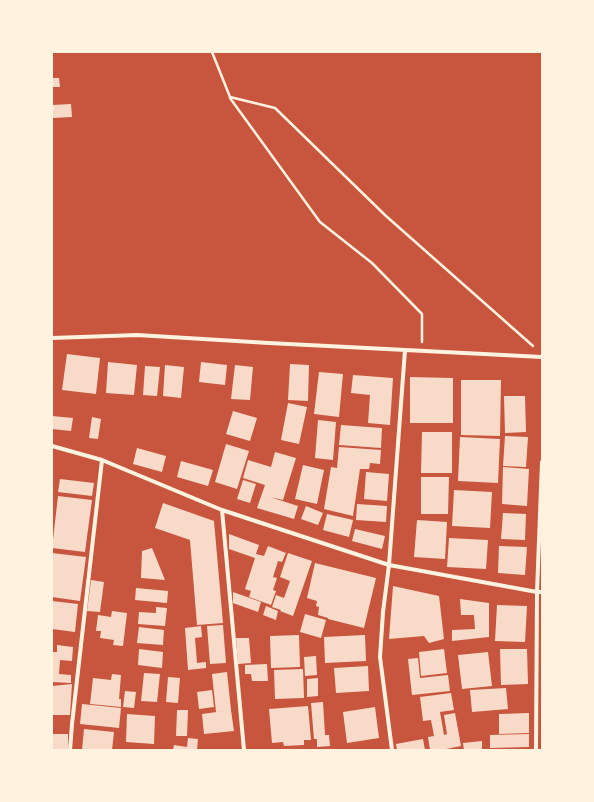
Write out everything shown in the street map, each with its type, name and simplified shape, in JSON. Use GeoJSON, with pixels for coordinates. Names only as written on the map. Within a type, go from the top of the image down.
{"type":"FeatureCollection","features":[{"type":"Feature","properties":{"kind":"street"},"geometry":{"type":"LineString","coordinates":[[52,338],[137,335],[542,357]]}},
{"type":"Feature","properties":{"kind":"street"},"geometry":{"type":"LineString","coordinates":[[392,750],[380,657],[389,565],[405,350]]}},
{"type":"Feature","properties":{"kind":"street"},"geometry":{"type":"LineString","coordinates":[[52,446],[102,460],[222,510],[389,565],[540,592]]}},
{"type":"Feature","properties":{"kind":"street"},"geometry":{"type":"LineString","coordinates":[[70,750],[102,460]]}},
{"type":"Feature","properties":{"kind":"street"},"geometry":{"type":"LineString","coordinates":[[536,750],[542,462]]}},
{"type":"Feature","properties":{"kind":"street"},"geometry":{"type":"LineString","coordinates":[[222,510],[244,750]]}},
{"type":"Feature","properties":{"kind":"path"},"geometry":{"type":"LineString","coordinates":[[212,52],[230,97],[320,222],[372,263],[422,314],[422,351]]}},
{"type":"Feature","properties":{"kind":"path"},"geometry":{"type":"LineString","coordinates":[[230,97],[274,108],[386,216],[536,349]]}},
{"type":"Feature","properties":{"kind":"building"},"geometry":{"type":"Polygon","coordinates":[[[52,78],[59,78],[60,87],[52,87],[52,78]]]}},
{"type":"Feature","properties":{"kind":"building"},"geometry":{"type":"Polygon","coordinates":[[[71,104],[72,117],[52,118],[52,105],[71,104]]]}},
{"type":"Feature","properties":{"kind":"building"},"geometry":{"type":"Polygon","coordinates":[[[67,354],[100,358],[96,394],[62,390],[67,354]]]}},
{"type":"Feature","properties":{"kind":"building"},"geometry":{"type":"Polygon","coordinates":[[[108,362],[137,365],[134,395],[106,393],[108,362]]]}},
{"type":"Feature","properties":{"kind":"building"},"geometry":{"type":"Polygon","coordinates":[[[201,362],[227,365],[225,385],[199,382],[201,362]]]}},
{"type":"Feature","properties":{"kind":"building"},"geometry":{"type":"Polygon","coordinates":[[[290,364],[309,365],[308,401],[288,400],[290,364]]]}},
{"type":"Feature","properties":{"kind":"building"},"geometry":{"type":"Polygon","coordinates":[[[165,365],[184,367],[181,398],[163,396],[165,365]]]}},
{"type":"Feature","properties":{"kind":"building"},"geometry":{"type":"Polygon","coordinates":[[[235,365],[253,367],[250,400],[231,399],[235,365]]]}},
{"type":"Feature","properties":{"kind":"building"},"geometry":{"type":"Polygon","coordinates":[[[145,366],[160,367],[157,396],[143,395],[145,366]]]}},
{"type":"Feature","properties":{"kind":"building"},"geometry":{"type":"Polygon","coordinates":[[[319,372],[343,374],[339,417],[314,414],[319,372]]]}},
{"type":"Feature","properties":{"kind":"building"},"geometry":{"type":"Polygon","coordinates":[[[353,375],[393,378],[390,425],[368,423],[370,395],[351,393],[353,375]]]}},
{"type":"Feature","properties":{"kind":"building"},"geometry":{"type":"Polygon","coordinates":[[[410,377],[453,378],[453,423],[410,423],[410,377]]]}},
{"type":"Feature","properties":{"kind":"building"},"geometry":{"type":"Polygon","coordinates":[[[461,380],[501,380],[500,436],[461,435],[461,380]]]}},
{"type":"Feature","properties":{"kind":"building"},"geometry":{"type":"Polygon","coordinates":[[[504,396],[525,396],[526,432],[505,433],[504,396]]]}},
{"type":"Feature","properties":{"kind":"building"},"geometry":{"type":"Polygon","coordinates":[[[288,403],[307,407],[299,444],[281,440],[288,403]]]}},
{"type":"Feature","properties":{"kind":"building"},"geometry":{"type":"Polygon","coordinates":[[[233,411],[257,418],[250,441],[226,434],[233,411]]]}},
{"type":"Feature","properties":{"kind":"building"},"geometry":{"type":"Polygon","coordinates":[[[52,416],[73,418],[71,431],[52,429],[52,416]]]}},
{"type":"Feature","properties":{"kind":"building"},"geometry":{"type":"Polygon","coordinates":[[[92,417],[101,419],[98,439],[89,438],[92,417]]]}},
{"type":"Feature","properties":{"kind":"building"},"geometry":{"type":"Polygon","coordinates":[[[318,420],[336,422],[333,460],[315,458],[318,420]]]}},
{"type":"Feature","properties":{"kind":"building"},"geometry":{"type":"Polygon","coordinates":[[[341,425],[382,428],[381,448],[339,445],[341,425]]]}},
{"type":"Feature","properties":{"kind":"building"},"geometry":{"type":"Polygon","coordinates":[[[422,432],[452,432],[452,473],[421,473],[422,432]]]}},
{"type":"Feature","properties":{"kind":"building"},"geometry":{"type":"Polygon","coordinates":[[[505,436],[528,437],[526,467],[503,466],[505,436]]]}},
{"type":"Feature","properties":{"kind":"building"},"geometry":{"type":"Polygon","coordinates":[[[460,437],[500,439],[498,483],[458,481],[460,437]]]}},
{"type":"Feature","properties":{"kind":"building"},"geometry":{"type":"Polygon","coordinates":[[[226,444],[249,451],[237,489],[215,482],[226,444]]]}},
{"type":"Feature","properties":{"kind":"building"},"geometry":{"type":"Polygon","coordinates":[[[339,447],[381,450],[380,464],[370,463],[369,469],[360,469],[353,516],[324,509],[331,467],[337,468],[339,447]]]}},
{"type":"Feature","properties":{"kind":"building"},"geometry":{"type":"Polygon","coordinates":[[[137,448],[166,456],[162,472],[133,464],[137,448]]]}},
{"type":"Feature","properties":{"kind":"building"},"geometry":{"type":"Polygon","coordinates":[[[275,452],[296,458],[283,500],[270,497],[298,506],[294,519],[257,508],[265,485],[243,478],[248,460],[271,467],[275,452]]]}},
{"type":"Feature","properties":{"kind":"building"},"geometry":{"type":"Polygon","coordinates":[[[181,461],[213,470],[208,486],[177,477],[181,461]]]}},
{"type":"Feature","properties":{"kind":"building"},"geometry":{"type":"Polygon","coordinates":[[[303,465],[324,470],[317,504],[295,499],[303,465]]]}},
{"type":"Feature","properties":{"kind":"building"},"geometry":{"type":"Polygon","coordinates":[[[503,467],[529,469],[527,506],[502,504],[503,467]]]}},
{"type":"Feature","properties":{"kind":"building"},"geometry":{"type":"Polygon","coordinates":[[[366,472],[389,474],[387,501],[364,499],[366,472]]]}},
{"type":"Feature","properties":{"kind":"building"},"geometry":{"type":"Polygon","coordinates":[[[421,477],[449,477],[448,514],[421,514],[421,477]]]}},
{"type":"Feature","properties":{"kind":"building"},"geometry":{"type":"Polygon","coordinates":[[[60,479],[94,483],[92,496],[58,492],[60,479]]]}},
{"type":"Feature","properties":{"kind":"building"},"geometry":{"type":"Polygon","coordinates":[[[243,480],[256,484],[250,503],[237,499],[243,480]]]}},
{"type":"Feature","properties":{"kind":"building"},"geometry":{"type":"Polygon","coordinates":[[[454,490],[492,492],[490,528],[452,526],[454,490]]]}},
{"type":"Feature","properties":{"kind":"building"},"geometry":{"type":"Polygon","coordinates":[[[58,496],[92,500],[85,552],[52,548],[58,496]]]}},
{"type":"Feature","properties":{"kind":"building"},"geometry":{"type":"Polygon","coordinates":[[[163,503],[214,521],[223,623],[197,625],[190,540],[155,528],[163,503]]]}},
{"type":"Feature","properties":{"kind":"building"},"geometry":{"type":"Polygon","coordinates":[[[357,504],[387,506],[386,522],[356,520],[357,504]]]}},
{"type":"Feature","properties":{"kind":"building"},"geometry":{"type":"Polygon","coordinates":[[[306,506],[323,513],[318,525],[301,519],[306,506]]]}},
{"type":"Feature","properties":{"kind":"building"},"geometry":{"type":"Polygon","coordinates":[[[503,513],[526,514],[525,540],[501,539],[503,513]]]}},
{"type":"Feature","properties":{"kind":"building"},"geometry":{"type":"Polygon","coordinates":[[[327,514],[353,520],[349,537],[323,530],[327,514]]]}},
{"type":"Feature","properties":{"kind":"building"},"geometry":{"type":"Polygon","coordinates":[[[417,520],[447,522],[445,559],[414,557],[417,520]]]}},
{"type":"Feature","properties":{"kind":"building"},"geometry":{"type":"Polygon","coordinates":[[[355,529],[385,536],[382,549],[352,541],[355,529]]]}},
{"type":"Feature","properties":{"kind":"building"},"geometry":{"type":"Polygon","coordinates":[[[229,534],[259,545],[256,554],[264,556],[268,546],[286,553],[282,562],[278,561],[273,577],[277,578],[273,590],[276,591],[271,605],[249,597],[251,591],[245,589],[255,558],[229,549],[229,534]]]}},
{"type":"Feature","properties":{"kind":"building"},"geometry":{"type":"Polygon","coordinates":[[[449,538],[488,540],[486,569],[447,567],[449,538]]]}},
{"type":"Feature","properties":{"kind":"building"},"geometry":{"type":"Polygon","coordinates":[[[499,546],[527,547],[525,575],[498,573],[499,546]]]}},
{"type":"Feature","properties":{"kind":"building"},"geometry":{"type":"Polygon","coordinates":[[[152,548],[165,580],[141,578],[142,551],[152,548]]]}},
{"type":"Feature","properties":{"kind":"building"},"geometry":{"type":"Polygon","coordinates":[[[52,553],[86,557],[80,601],[52,597],[52,553]]]}},
{"type":"Feature","properties":{"kind":"building"},"geometry":{"type":"Polygon","coordinates":[[[288,553],[312,561],[293,616],[272,607],[276,595],[284,598],[290,581],[280,577],[288,553]]]}},
{"type":"Feature","properties":{"kind":"building"},"geometry":{"type":"Polygon","coordinates":[[[315,563],[376,578],[364,628],[318,615],[319,607],[316,606],[317,601],[307,598],[315,563]]]}},
{"type":"Feature","properties":{"kind":"building"},"geometry":{"type":"Polygon","coordinates":[[[91,580],[104,582],[100,612],[87,611],[91,580]]]}},
{"type":"Feature","properties":{"kind":"building"},"geometry":{"type":"Polygon","coordinates":[[[393,586],[439,596],[444,639],[429,643],[424,636],[389,639],[393,586]]]}},
{"type":"Feature","properties":{"kind":"building"},"geometry":{"type":"Polygon","coordinates":[[[136,588],[168,591],[167,603],[135,600],[136,588]]]}},
{"type":"Feature","properties":{"kind":"building"},"geometry":{"type":"Polygon","coordinates":[[[233,592],[261,602],[258,612],[233,603],[233,592]]]}},
{"type":"Feature","properties":{"kind":"building"},"geometry":{"type":"Polygon","coordinates":[[[460,599],[489,603],[489,637],[452,641],[452,630],[475,629],[474,615],[461,615],[460,599]]]}},
{"type":"Feature","properties":{"kind":"building"},"geometry":{"type":"Polygon","coordinates":[[[52,601],[78,604],[75,632],[52,629],[52,601]]]}},
{"type":"Feature","properties":{"kind":"building"},"geometry":{"type":"Polygon","coordinates":[[[497,605],[527,606],[525,642],[495,641],[497,605]]]}},
{"type":"Feature","properties":{"kind":"building"},"geometry":{"type":"Polygon","coordinates":[[[266,606],[278,611],[276,620],[263,615],[266,606]]]}},
{"type":"Feature","properties":{"kind":"building"},"geometry":{"type":"Polygon","coordinates":[[[156,607],[167,608],[165,626],[138,624],[139,612],[156,613],[156,607]]]}},
{"type":"Feature","properties":{"kind":"building"},"geometry":{"type":"Polygon","coordinates":[[[112,611],[127,613],[123,646],[113,645],[114,640],[100,638],[101,631],[96,631],[98,615],[111,617],[112,611]]]}},
{"type":"Feature","properties":{"kind":"building"},"geometry":{"type":"Polygon","coordinates":[[[305,614],[326,620],[321,638],[300,632],[305,614]]]}},
{"type":"Feature","properties":{"kind":"building"},"geometry":{"type":"Polygon","coordinates":[[[223,625],[226,663],[210,664],[207,626],[223,625]]]}},
{"type":"Feature","properties":{"kind":"building"},"geometry":{"type":"Polygon","coordinates":[[[201,626],[202,637],[195,638],[197,663],[206,662],[206,668],[188,670],[185,628],[201,626]]]}},
{"type":"Feature","properties":{"kind":"building"},"geometry":{"type":"Polygon","coordinates":[[[139,627],[164,630],[163,645],[137,643],[139,627]]]}},
{"type":"Feature","properties":{"kind":"building"},"geometry":{"type":"Polygon","coordinates":[[[299,635],[300,667],[271,668],[270,636],[299,635]]]}},
{"type":"Feature","properties":{"kind":"building"},"geometry":{"type":"Polygon","coordinates":[[[365,635],[366,661],[325,663],[324,637],[365,635]]]}},
{"type":"Feature","properties":{"kind":"building"},"geometry":{"type":"Polygon","coordinates":[[[236,638],[249,638],[251,663],[238,664],[236,638]]]}},
{"type":"Feature","properties":{"kind":"building"},"geometry":{"type":"Polygon","coordinates":[[[57,645],[73,647],[72,661],[60,660],[59,674],[71,675],[71,683],[52,682],[52,652],[57,652],[57,645]]]}},
{"type":"Feature","properties":{"kind":"building"},"geometry":{"type":"Polygon","coordinates":[[[139,649],[163,652],[162,668],[138,665],[139,649]]]}},
{"type":"Feature","properties":{"kind":"building"},"geometry":{"type":"Polygon","coordinates":[[[444,649],[447,673],[421,676],[419,652],[444,649]]]}},
{"type":"Feature","properties":{"kind":"building"},"geometry":{"type":"Polygon","coordinates":[[[500,649],[527,649],[528,684],[501,685],[500,649]]]}},
{"type":"Feature","properties":{"kind":"building"},"geometry":{"type":"Polygon","coordinates":[[[488,652],[492,686],[462,689],[458,655],[488,652]]]}},
{"type":"Feature","properties":{"kind":"building"},"geometry":{"type":"Polygon","coordinates":[[[316,656],[317,675],[305,676],[304,657],[316,656]]]}},
{"type":"Feature","properties":{"kind":"building"},"geometry":{"type":"Polygon","coordinates":[[[418,658],[420,678],[448,675],[450,691],[412,695],[408,659],[418,658]]]}},
{"type":"Feature","properties":{"kind":"building"},"geometry":{"type":"Polygon","coordinates":[[[267,664],[268,681],[252,681],[251,674],[245,674],[245,665],[267,664]]]}},
{"type":"Feature","properties":{"kind":"building"},"geometry":{"type":"Polygon","coordinates":[[[368,666],[369,691],[336,693],[334,668],[368,666]]]}},
{"type":"Feature","properties":{"kind":"building"},"geometry":{"type":"Polygon","coordinates":[[[303,669],[304,698],[275,699],[274,670],[303,669]]]}},
{"type":"Feature","properties":{"kind":"building"},"geometry":{"type":"Polygon","coordinates":[[[227,672],[231,710],[216,712],[212,674],[227,672]]]}},
{"type":"Feature","properties":{"kind":"building"},"geometry":{"type":"Polygon","coordinates":[[[144,673],[160,674],[157,702],[141,701],[144,673]]]}},
{"type":"Feature","properties":{"kind":"building"},"geometry":{"type":"Polygon","coordinates":[[[112,674],[121,675],[119,699],[121,699],[121,707],[90,704],[93,678],[111,680],[112,674]]]}},
{"type":"Feature","properties":{"kind":"building"},"geometry":{"type":"Polygon","coordinates":[[[168,677],[180,678],[178,703],[166,702],[168,677]]]}},
{"type":"Feature","properties":{"kind":"building"},"geometry":{"type":"Polygon","coordinates":[[[318,678],[318,696],[307,697],[307,679],[318,678]]]}},
{"type":"Feature","properties":{"kind":"building"},"geometry":{"type":"Polygon","coordinates":[[[72,684],[70,715],[52,715],[52,686],[72,684]]]}},
{"type":"Feature","properties":{"kind":"building"},"geometry":{"type":"Polygon","coordinates":[[[506,688],[508,709],[472,712],[470,690],[506,688]]]}},
{"type":"Feature","properties":{"kind":"building"},"geometry":{"type":"Polygon","coordinates":[[[212,690],[214,707],[199,709],[197,692],[212,690]]]}},
{"type":"Feature","properties":{"kind":"building"},"geometry":{"type":"Polygon","coordinates":[[[125,691],[136,692],[134,708],[123,707],[125,691]]]}},
{"type":"Feature","properties":{"kind":"building"},"geometry":{"type":"Polygon","coordinates":[[[451,693],[454,710],[440,712],[444,735],[447,734],[444,715],[455,713],[461,746],[441,750],[430,750],[428,737],[434,736],[431,720],[423,721],[420,697],[451,693]]]}},
{"type":"Feature","properties":{"kind":"building"},"geometry":{"type":"Polygon","coordinates":[[[323,702],[325,735],[329,735],[330,746],[317,747],[317,739],[314,739],[311,703],[323,702]]]}},
{"type":"Feature","properties":{"kind":"building"},"geometry":{"type":"Polygon","coordinates":[[[82,704],[121,708],[119,728],[80,724],[82,704]]]}},
{"type":"Feature","properties":{"kind":"building"},"geometry":{"type":"Polygon","coordinates":[[[308,706],[311,740],[304,740],[304,745],[284,746],[283,742],[272,743],[269,709],[308,706]]]}},
{"type":"Feature","properties":{"kind":"building"},"geometry":{"type":"Polygon","coordinates":[[[375,707],[379,738],[347,743],[343,712],[375,707]]]}},
{"type":"Feature","properties":{"kind":"building"},"geometry":{"type":"Polygon","coordinates":[[[177,710],[188,710],[187,736],[176,736],[177,710]]]}},
{"type":"Feature","properties":{"kind":"building"},"geometry":{"type":"Polygon","coordinates":[[[231,710],[234,731],[204,734],[202,714],[231,710]]]}},
{"type":"Feature","properties":{"kind":"building"},"geometry":{"type":"Polygon","coordinates":[[[529,713],[529,733],[499,734],[499,714],[529,713]]]}},
{"type":"Feature","properties":{"kind":"building"},"geometry":{"type":"Polygon","coordinates":[[[127,714],[155,716],[154,744],[126,742],[127,714]]]}},
{"type":"Feature","properties":{"kind":"building"},"geometry":{"type":"Polygon","coordinates":[[[84,729],[114,732],[112,750],[82,750],[84,729]]]}},
{"type":"Feature","properties":{"kind":"building"},"geometry":{"type":"Polygon","coordinates":[[[52,734],[68,734],[68,750],[52,750],[52,734]]]}},
{"type":"Feature","properties":{"kind":"building"},"geometry":{"type":"Polygon","coordinates":[[[529,734],[529,747],[490,748],[490,735],[529,734]]]}},
{"type":"Feature","properties":{"kind":"building"},"geometry":{"type":"Polygon","coordinates":[[[188,738],[198,739],[197,750],[173,750],[174,745],[187,747],[188,738]]]}},
{"type":"Feature","properties":{"kind":"building"},"geometry":{"type":"Polygon","coordinates":[[[423,739],[425,750],[397,750],[396,744],[423,739]]]}},
{"type":"Feature","properties":{"kind":"building"},"geometry":{"type":"Polygon","coordinates":[[[482,741],[482,750],[464,750],[463,743],[482,741]]]}}]}
